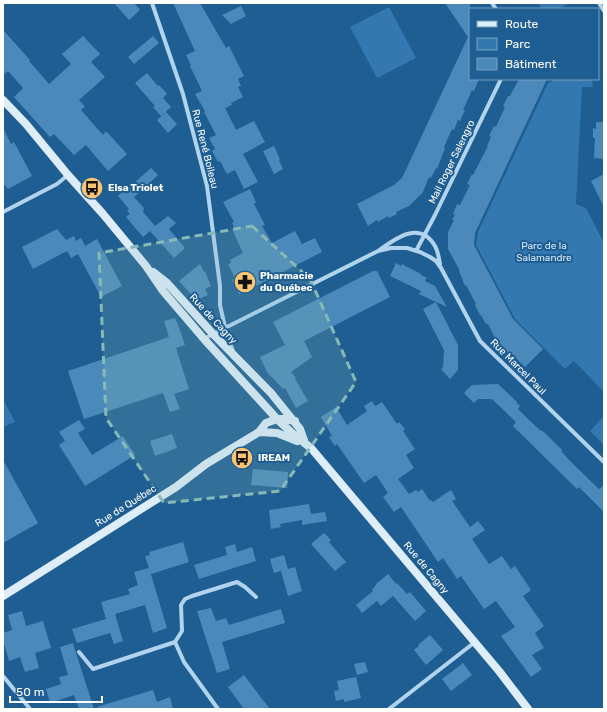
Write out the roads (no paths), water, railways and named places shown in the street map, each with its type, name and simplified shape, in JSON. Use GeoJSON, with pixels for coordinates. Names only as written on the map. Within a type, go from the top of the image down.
{"type":"FeatureCollection","features":[{"type":"Feature","properties":{"kind":"main road","name":"Rue de Cagny"},"geometry":{"type":"LineString","coordinates":[[3,100],[26,124],[68,175],[103,214],[146,266],[163,291],[204,339],[277,419],[311,448],[475,642],[528,709]]}},
{"type":"Feature","properties":{"kind":"main road","name":"Rue de Cagny"},"geometry":{"type":"LineString","coordinates":[[146,266],[167,283],[213,334],[271,393],[300,429],[305,444]]}},
{"type":"Feature","properties":{"kind":"main road"},"geometry":{"type":"LineString","coordinates":[[266,423],[271,393]]}},
{"type":"Feature","properties":{"kind":"main road"},"geometry":{"type":"LineString","coordinates":[[266,423],[277,419],[285,419],[295,422]]}},
{"type":"Feature","properties":{"kind":"main road","name":"Rue de Québec"},"geometry":{"type":"LineString","coordinates":[[3,596],[176,487],[206,464],[259,432],[266,423]]}},
{"type":"Feature","properties":{"kind":"main road"},"geometry":{"type":"LineString","coordinates":[[259,432],[277,433],[305,444]]}},
{"type":"Feature","properties":{"kind":"street","name":"Rue René Boileau"},"geometry":{"type":"LineString","coordinates":[[152,3],[183,94],[207,186],[220,286],[220,305],[224,328],[236,357]]}},
{"type":"Feature","properties":{"kind":"street"},"geometry":{"type":"LineString","coordinates":[[599,3],[604,11]]}},
{"type":"Feature","properties":{"kind":"street","name":"Mail Roger Salengro"},"geometry":{"type":"LineString","coordinates":[[416,251],[501,80]]}},
{"type":"Feature","properties":{"kind":"street"},"geometry":{"type":"LineString","coordinates":[[3,212],[57,184],[68,175]]}},
{"type":"Feature","properties":{"kind":"street","name":"Rue Marcel Paul"},"geometry":{"type":"LineString","coordinates":[[204,339],[378,250],[405,234],[416,232],[429,238],[436,247],[441,268]]}},
{"type":"Feature","properties":{"kind":"street","name":"Rue Marcel Paul"},"geometry":{"type":"LineString","coordinates":[[378,250],[407,248],[420,252],[436,261],[480,341],[604,462]]}},
{"type":"Feature","properties":{"kind":"street"},"geometry":{"type":"LineString","coordinates":[[79,652],[93,670],[175,642],[182,631],[181,605],[185,599],[237,582],[256,597]]}},
{"type":"Feature","properties":{"kind":"street"},"geometry":{"type":"LineString","coordinates":[[175,642],[184,662],[218,709]]}},
{"type":"Feature","properties":{"kind":"street"},"geometry":{"type":"LineString","coordinates":[[389,709],[475,642]]}},
{"type":"Feature","properties":{"kind":"street"},"geometry":{"type":"LineString","coordinates":[[3,676],[30,709]]}},
{"type":"Feature","properties":{"kind":"place","name":"Elsa Triolet"},"geometry":{"type":"Point","coordinates":[92,188]}},
{"type":"Feature","properties":{"kind":"place","name":"Pharmacie du Québec"},"geometry":{"type":"Point","coordinates":[245,282]}},
{"type":"Feature","properties":{"kind":"place","name":"IREAM"},"geometry":{"type":"Point","coordinates":[242,458]}},
{"type":"Feature","properties":{"kind":"park label","name":"Parc de la Salamandre"},"geometry":{"type":"Point","coordinates":[544,252]}}]}
